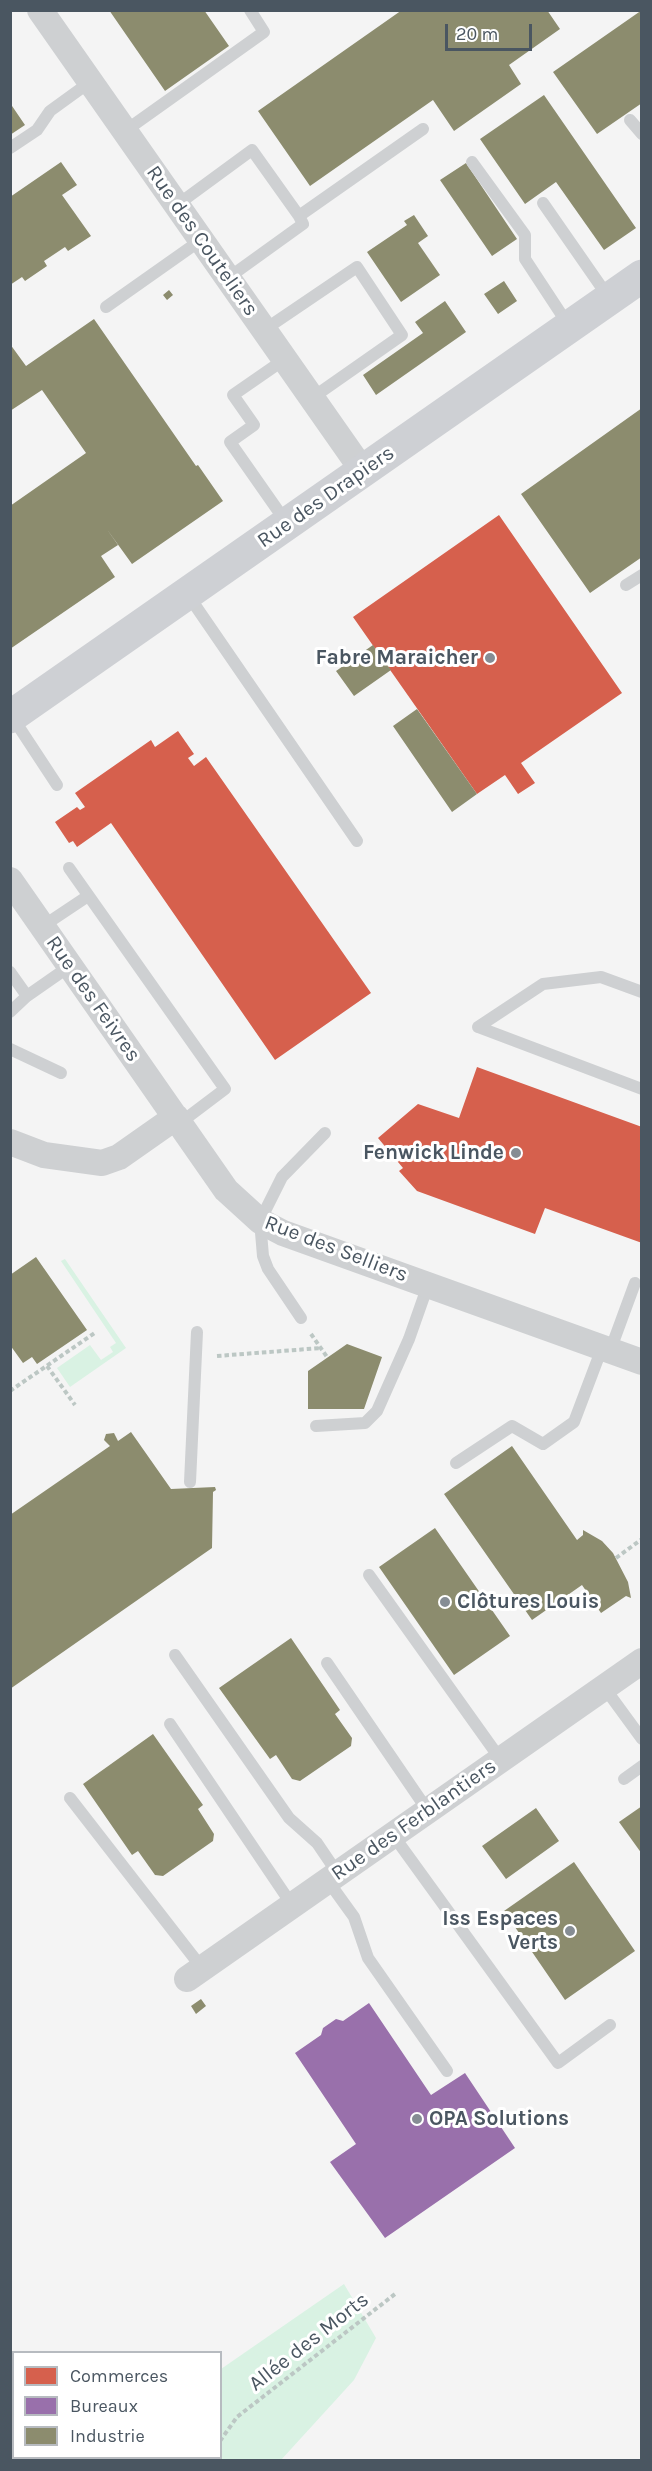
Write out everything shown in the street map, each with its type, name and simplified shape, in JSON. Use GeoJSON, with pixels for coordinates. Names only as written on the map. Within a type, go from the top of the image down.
{"type":"FeatureCollection","features":[{"type":"Feature","properties":{"kind":"street","name":"Rue des Couteliers"},"geometry":{"type":"LineString","coordinates":[[40,10],[363,471]]}},
{"type":"Feature","properties":{"kind":"street","name":"Rue des Drapiers"},"geometry":{"type":"LineString","coordinates":[[11,716],[642,276]]}},
{"type":"Feature","properties":{"kind":"street","name":"Rue des Feivres"},"geometry":{"type":"LineString","coordinates":[[10,880],[178,1120]]}},
{"type":"Feature","properties":{"kind":"street"},"geometry":{"type":"LineString","coordinates":[[10,1142],[44,1155],[102,1163],[119,1157],[178,1120]]}},
{"type":"Feature","properties":{"kind":"street","name":"Rue des Selliers"},"geometry":{"type":"LineString","coordinates":[[178,1120],[226,1190],[260,1221],[283,1233],[642,1362]]}},
{"type":"Feature","properties":{"kind":"street","name":"Rue des Ferblantiers"},"geometry":{"type":"LineString","coordinates":[[194,1973],[642,1661]]}},
{"type":"Feature","properties":{"kind":"lane"},"geometry":{"type":"LineString","coordinates":[[125,131],[264,32],[249,10]]}},
{"type":"Feature","properties":{"kind":"lane"},"geometry":{"type":"LineString","coordinates":[[10,148],[37,130],[50,111],[90,82]]}},
{"type":"Feature","properties":{"kind":"lane"},"geometry":{"type":"LineString","coordinates":[[630,120],[642,134]]}},
{"type":"Feature","properties":{"kind":"lane"},"geometry":{"type":"LineString","coordinates":[[299,216],[423,129]]}},
{"type":"Feature","properties":{"kind":"lane"},"geometry":{"type":"LineString","coordinates":[[177,205],[252,150],[299,216],[303,224],[228,278]]}},
{"type":"Feature","properties":{"kind":"lane"},"geometry":{"type":"LineString","coordinates":[[472,162],[525,235],[525,259],[570,327]]}},
{"type":"Feature","properties":{"kind":"lane"},"geometry":{"type":"LineString","coordinates":[[543,203],[610,299]]}},
{"type":"Feature","properties":{"kind":"lane"},"geometry":{"type":"LineString","coordinates":[[106,307],[201,240]]}},
{"type":"Feature","properties":{"kind":"lane"},"geometry":{"type":"LineString","coordinates":[[264,330],[357,267],[402,334],[312,398]]}},
{"type":"Feature","properties":{"kind":"lane"},"geometry":{"type":"LineString","coordinates":[[285,359],[233,395],[254,425],[230,442],[287,524]]}},
{"type":"Feature","properties":{"kind":"lane"},"geometry":{"type":"LineString","coordinates":[[626,585],[642,575]]}},
{"type":"Feature","properties":{"kind":"lane"},"geometry":{"type":"LineString","coordinates":[[187,594],[357,842]]}},
{"type":"Feature","properties":{"kind":"lane"},"geometry":{"type":"LineString","coordinates":[[11,716],[57,785]]}},
{"type":"Feature","properties":{"kind":"lane"},"geometry":{"type":"LineString","coordinates":[[69,868],[225,1089],[178,1120]]}},
{"type":"Feature","properties":{"kind":"lane"},"geometry":{"type":"LineString","coordinates":[[43,926],[88,896]]}},
{"type":"Feature","properties":{"kind":"lane"},"geometry":{"type":"LineString","coordinates":[[10,1012],[27,996],[70,966]]}},
{"type":"Feature","properties":{"kind":"lane"},"geometry":{"type":"LineString","coordinates":[[10,972],[27,996]]}},
{"type":"Feature","properties":{"kind":"lane"},"geometry":{"type":"LineString","coordinates":[[642,992],[601,977],[543,984],[478,1027],[642,1089]]}},
{"type":"Feature","properties":{"kind":"lane"},"geometry":{"type":"LineString","coordinates":[[10,1049],[61,1073]]}},
{"type":"Feature","properties":{"kind":"lane"},"geometry":{"type":"LineString","coordinates":[[301,1318],[268,1269],[263,1256],[260,1221],[282,1178],[325,1132]]}},
{"type":"Feature","properties":{"kind":"lane"},"geometry":{"type":"LineString","coordinates":[[456,1463],[512,1425],[543,1444],[574,1422],[635,1283]]}},
{"type":"Feature","properties":{"kind":"lane"},"geometry":{"type":"LineString","coordinates":[[316,1426],[365,1423],[377,1411],[409,1339],[428,1284]]}},
{"type":"Feature","properties":{"kind":"lane"},"geometry":{"type":"LineString","coordinates":[[190,1482],[194,1356],[197,1332]]}},
{"type":"Feature","properties":{"kind":"lane"},"geometry":{"type":"LineString","coordinates":[[369,1575],[501,1760]]}},
{"type":"Feature","properties":{"kind":"lane"},"geometry":{"type":"LineString","coordinates":[[175,1655],[290,1818],[317,1843],[354,1917],[368,1958],[447,2071]]}},
{"type":"Feature","properties":{"kind":"lane"},"geometry":{"type":"LineString","coordinates":[[327,1663],[428,1811]]}},
{"type":"Feature","properties":{"kind":"lane"},"geometry":{"type":"LineString","coordinates":[[604,1687],[642,1739]]}},
{"type":"Feature","properties":{"kind":"lane"},"geometry":{"type":"LineString","coordinates":[[170,1724],[292,1905]]}},
{"type":"Feature","properties":{"kind":"lane"},"geometry":{"type":"LineString","coordinates":[[624,1779],[642,1766]]}},
{"type":"Feature","properties":{"kind":"lane"},"geometry":{"type":"LineString","coordinates":[[70,1798],[194,1973]]}},
{"type":"Feature","properties":{"kind":"lane"},"geometry":{"type":"LineString","coordinates":[[393,1835],[558,2063],[610,2025]]}},
{"type":"Feature","properties":{"kind":"path"},"geometry":{"type":"LineString","coordinates":[[301,1318],[327,1358]]}},
{"type":"Feature","properties":{"kind":"path"},"geometry":{"type":"LineString","coordinates":[[10,1391],[96,1332]]}},
{"type":"Feature","properties":{"kind":"path"},"geometry":{"type":"LineString","coordinates":[[194,1356],[321,1348]]}},
{"type":"Feature","properties":{"kind":"path"},"geometry":{"type":"LineString","coordinates":[[47,1366],[75,1405]]}},
{"type":"Feature","properties":{"kind":"path"},"geometry":{"type":"LineString","coordinates":[[616,1558],[642,1539]]}},
{"type":"Feature","properties":{"kind":"path","name":"Allée des Morts"},"geometry":{"type":"LineString","coordinates":[[222,2438],[237,2417],[395,2294]]}},
{"type":"Feature","properties":{"kind":"green space"},"geometry":{"type":"Polygon","coordinates":[[[65,1259],[126,1348],[70,1387],[57,1368],[90,1345],[101,1360],[113,1352],[110,1347],[116,1343],[61,1261],[65,1259]]]}},
{"type":"Feature","properties":{"kind":"green space"},"geometry":{"type":"Polygon","coordinates":[[[344,2284],[376,2338],[354,2380],[281,2460],[127,2460],[222,2459],[222,2368],[344,2284]]]}},
{"type":"Feature","properties":{"kind":"building: Commerces","name":"Fabre Maraicher"},"geometry":{"type":"Polygon","coordinates":[[[499,515],[622,693],[521,763],[535,783],[518,794],[505,775],[477,794],[353,617],[499,515]]]}},
{"type":"Feature","properties":{"kind":"building: Commerces"},"geometry":{"type":"Polygon","coordinates":[[[178,731],[194,754],[188,758],[194,766],[206,757],[371,993],[275,1060],[111,823],[77,847],[73,841],[69,843],[55,822],[77,807],[80,810],[85,807],[75,793],[151,740],[155,747],[178,731]]]}},
{"type":"Feature","properties":{"kind":"building: Commerces","name":"Fenwick Linde"},"geometry":{"type":"Polygon","coordinates":[[[477,1067],[642,1127],[642,1243],[545,1208],[535,1234],[417,1191],[399,1171],[403,1168],[378,1138],[418,1104],[459,1118],[477,1067]]]}},
{"type":"Feature","properties":{"kind":"building: Bureaux","name":"OPA Solutions"},"geometry":{"type":"Polygon","coordinates":[[[369,2003],[431,2095],[465,2073],[515,2148],[385,2238],[330,2162],[356,2144],[295,2053],[321,2035],[323,2028],[336,2019],[343,2021],[369,2003]]]}},
{"type":"Feature","properties":{"kind":"building: Industrie"},"geometry":{"type":"Polygon","coordinates":[[[109,10],[204,10],[229,46],[165,91],[109,10]]]}},
{"type":"Feature","properties":{"kind":"building: Industrie"},"geometry":{"type":"Polygon","coordinates":[[[402,10],[547,10],[560,29],[509,65],[521,84],[454,131],[433,100],[310,186],[258,111],[402,10]]]}},
{"type":"Feature","properties":{"kind":"building: Industrie"},"geometry":{"type":"Polygon","coordinates":[[[642,10],[642,103],[597,134],[553,72],[642,10]]]}},
{"type":"Feature","properties":{"kind":"building: Industrie"},"geometry":{"type":"Polygon","coordinates":[[[544,95],[636,228],[604,250],[556,182],[525,204],[480,139],[544,95]]]}},
{"type":"Feature","properties":{"kind":"building: Industrie"},"geometry":{"type":"Polygon","coordinates":[[[10,103],[25,125],[10,135],[10,103]]]}},
{"type":"Feature","properties":{"kind":"building: Industrie"},"geometry":{"type":"Polygon","coordinates":[[[61,162],[77,185],[62,195],[91,236],[68,251],[65,247],[44,261],[47,266],[25,281],[22,277],[10,285],[10,197],[61,162]]]}},
{"type":"Feature","properties":{"kind":"building: Industrie"},"geometry":{"type":"Polygon","coordinates":[[[466,163],[517,239],[492,256],[440,180],[466,163]]]}},
{"type":"Feature","properties":{"kind":"building: Industrie"},"geometry":{"type":"Polygon","coordinates":[[[414,215],[428,236],[418,243],[440,275],[401,302],[367,252],[407,225],[404,221],[414,215]]]}},
{"type":"Feature","properties":{"kind":"building: Industrie"},"geometry":{"type":"Polygon","coordinates":[[[504,281],[517,301],[498,314],[484,294],[504,281]]]}},
{"type":"Feature","properties":{"kind":"building: Industrie"},"geometry":{"type":"Polygon","coordinates":[[[169,290],[173,295],[167,300],[163,295],[169,290]]]}},
{"type":"Feature","properties":{"kind":"building: Industrie"},"geometry":{"type":"Polygon","coordinates":[[[445,301],[466,332],[376,395],[363,375],[423,333],[415,322],[445,301]]]}},
{"type":"Feature","properties":{"kind":"building: Industrie"},"geometry":{"type":"Polygon","coordinates":[[[94,319],[223,501],[132,564],[106,528],[118,545],[101,556],[115,577],[10,649],[10,506],[86,453],[42,390],[10,411],[10,344],[26,366],[94,319]]]}},
{"type":"Feature","properties":{"kind":"building: Industrie"},"geometry":{"type":"Polygon","coordinates":[[[642,408],[642,557],[590,593],[521,494],[642,408]]]}},
{"type":"Feature","properties":{"kind":"building: Industrie"},"geometry":{"type":"Polygon","coordinates":[[[373,645],[391,670],[354,696],[336,671],[373,645]]]}},
{"type":"Feature","properties":{"kind":"building: Industrie"},"geometry":{"type":"Polygon","coordinates":[[[417,709],[477,794],[452,812],[393,726],[417,709]]]}},
{"type":"Feature","properties":{"kind":"building: Industrie"},"geometry":{"type":"Polygon","coordinates":[[[36,1257],[87,1330],[37,1364],[32,1357],[23,1363],[10,1345],[10,1275],[36,1257]]]}},
{"type":"Feature","properties":{"kind":"building: Industrie"},"geometry":{"type":"Polygon","coordinates":[[[347,1344],[382,1357],[364,1409],[308,1409],[308,1371],[347,1344]]]}},
{"type":"Feature","properties":{"kind":"building: Industrie"},"geometry":{"type":"Polygon","coordinates":[[[131,1432],[171,1489],[215,1487],[212,1548],[10,1689],[10,1515],[110,1446],[104,1440],[106,1434],[114,1433],[118,1441],[131,1432]]]}},
{"type":"Feature","properties":{"kind":"building: Industrie"},"geometry":{"type":"Polygon","coordinates":[[[512,1446],[577,1540],[583,1535],[583,1530],[602,1541],[613,1553],[628,1582],[631,1598],[626,1596],[601,1613],[582,1585],[532,1620],[444,1494],[512,1446]]]}},
{"type":"Feature","properties":{"kind":"building: Industrie","name":"Clôtures Louis"},"geometry":{"type":"Polygon","coordinates":[[[435,1528],[510,1636],[454,1675],[379,1567],[435,1528]]]}},
{"type":"Feature","properties":{"kind":"building: Industrie"},"geometry":{"type":"Polygon","coordinates":[[[291,1638],[340,1710],[335,1714],[352,1738],[351,1746],[300,1781],[292,1779],[276,1755],[270,1759],[219,1688],[291,1638]]]}},
{"type":"Feature","properties":{"kind":"building: Industrie"},"geometry":{"type":"Polygon","coordinates":[[[153,1734],[203,1805],[198,1809],[214,1834],[213,1841],[163,1876],[155,1875],[138,1851],[132,1855],[83,1784],[153,1734]]]}},
{"type":"Feature","properties":{"kind":"building: Industrie"},"geometry":{"type":"Polygon","coordinates":[[[642,1806],[642,1854],[619,1822],[642,1806]]]}},
{"type":"Feature","properties":{"kind":"building: Industrie"},"geometry":{"type":"Polygon","coordinates":[[[536,1808],[559,1841],[506,1879],[482,1846],[536,1808]]]}},
{"type":"Feature","properties":{"kind":"building: Industrie","name":"Iss Espaces Verts"},"geometry":{"type":"Polygon","coordinates":[[[574,1862],[635,1951],[565,2000],[504,1911],[574,1862]]]}},
{"type":"Feature","properties":{"kind":"building: Industrie"},"geometry":{"type":"Polygon","coordinates":[[[201,1999],[206,2006],[196,2014],[191,2006],[201,1999]]]}},
{"type":"Feature","properties":{"kind":"place","name":"Fabre Maraicher"},"geometry":{"type":"Point","coordinates":[490,658]}},
{"type":"Feature","properties":{"kind":"place","name":"Fenwick Linde"},"geometry":{"type":"Point","coordinates":[516,1153]}},
{"type":"Feature","properties":{"kind":"place","name":"Clôtures Louis"},"geometry":{"type":"Point","coordinates":[445,1602]}},
{"type":"Feature","properties":{"kind":"place","name":"Iss Espaces Verts"},"geometry":{"type":"Point","coordinates":[570,1931]}},
{"type":"Feature","properties":{"kind":"place","name":"OPA Solutions"},"geometry":{"type":"Point","coordinates":[417,2119]}}]}
